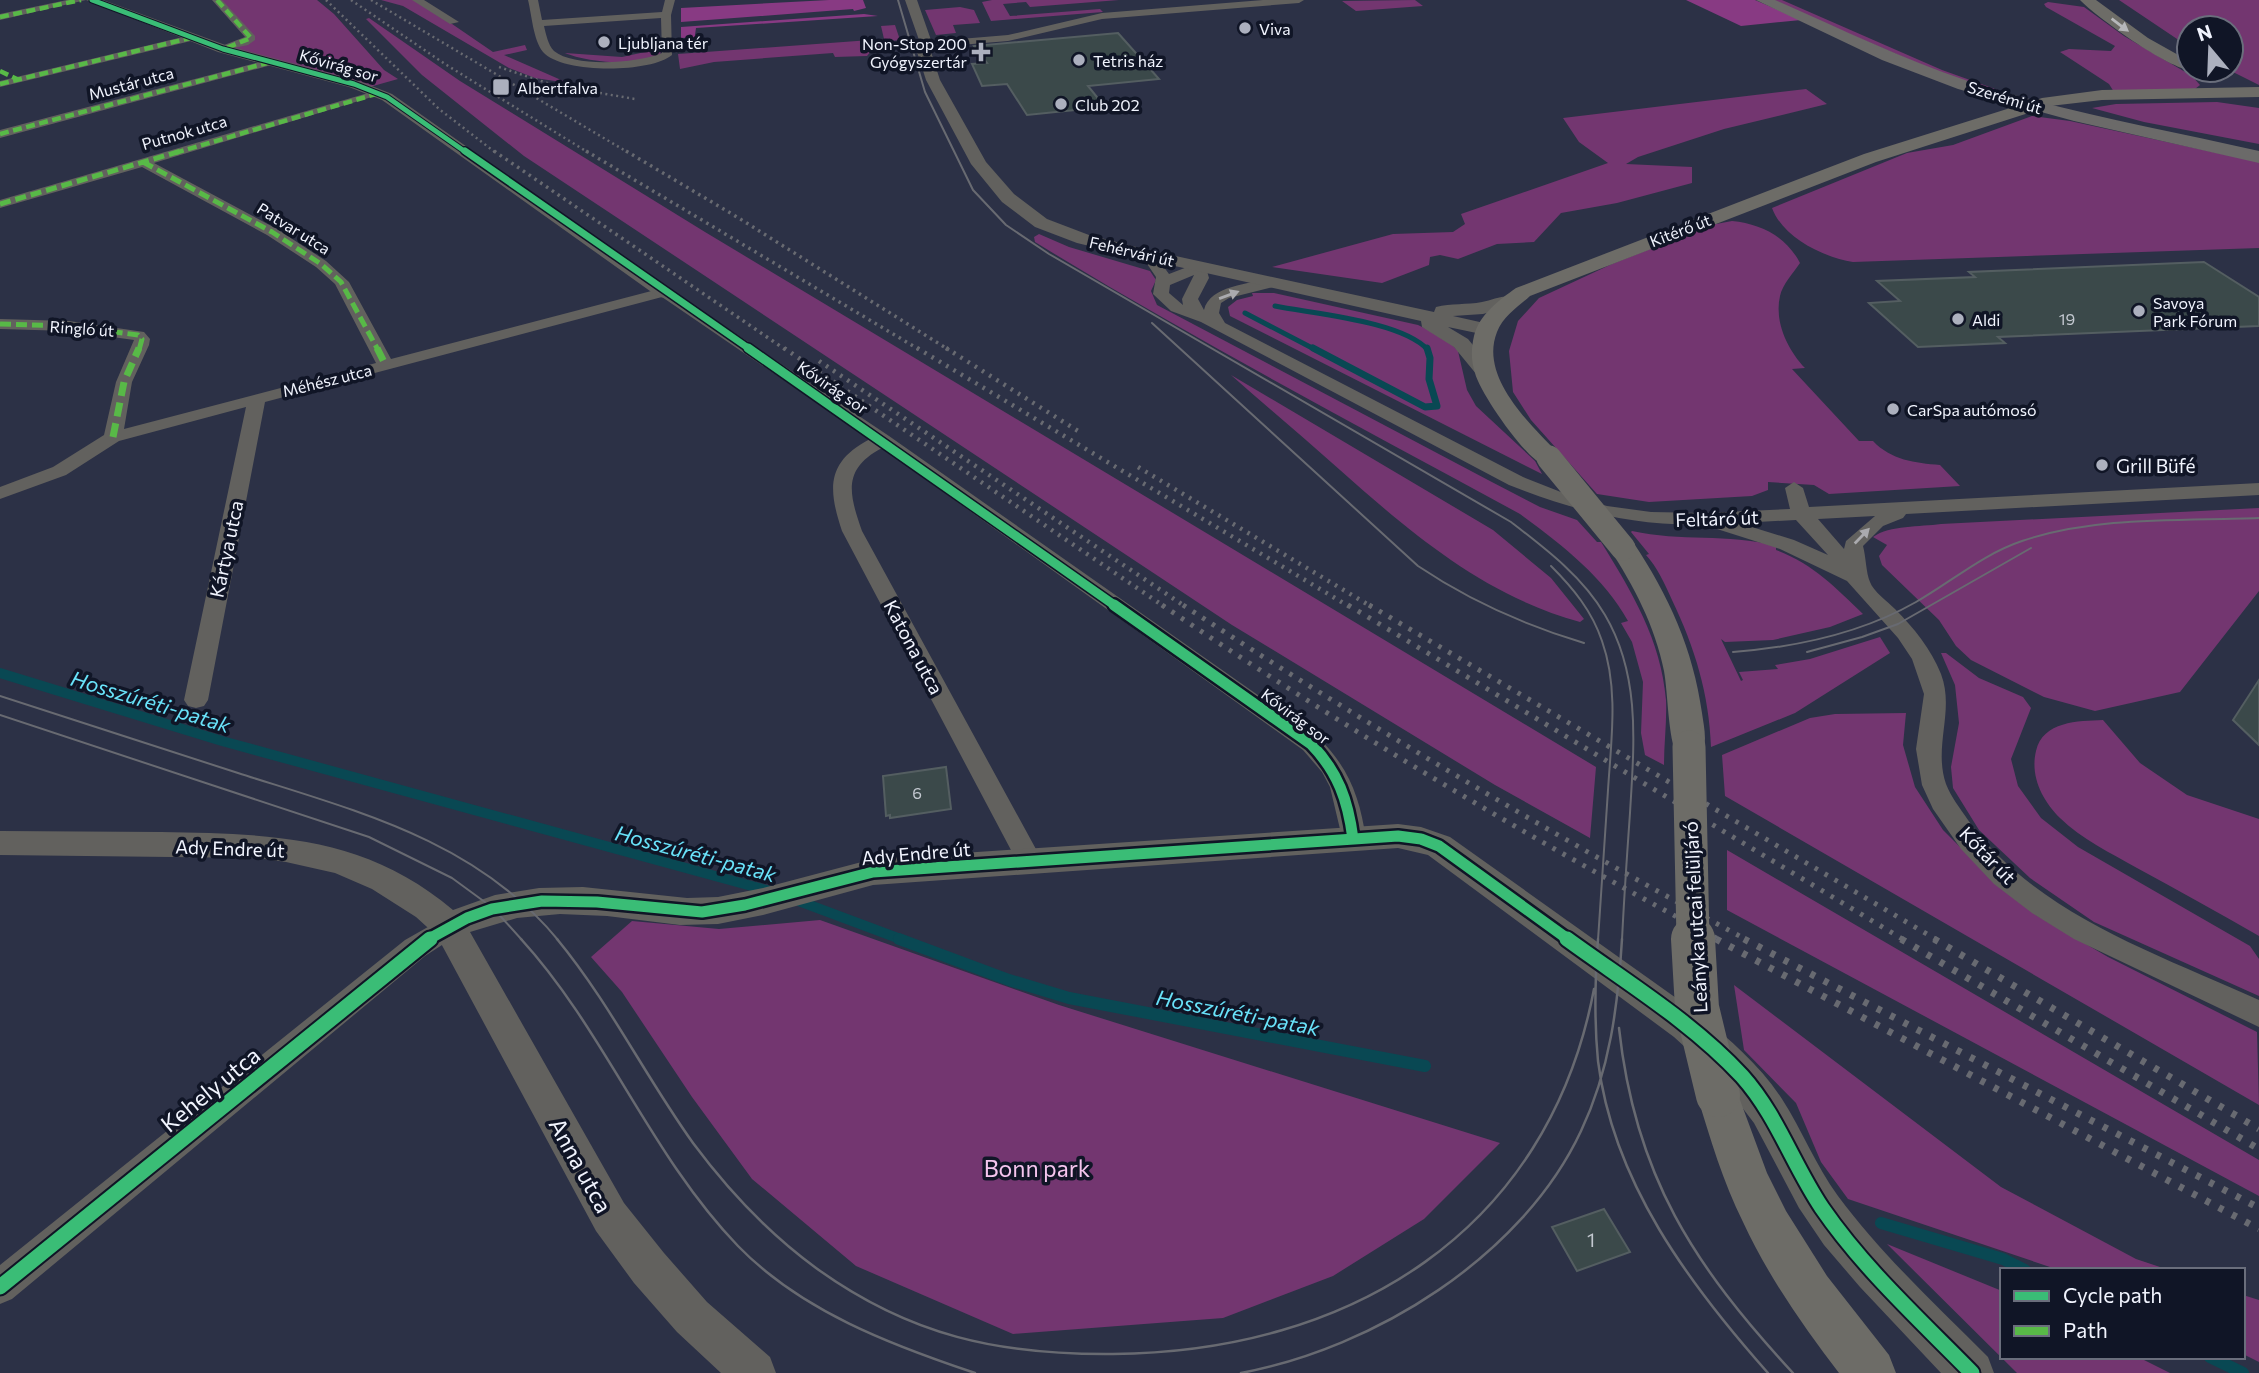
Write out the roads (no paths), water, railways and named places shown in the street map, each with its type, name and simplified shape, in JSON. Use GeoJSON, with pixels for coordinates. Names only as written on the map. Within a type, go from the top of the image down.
{"type":"FeatureCollection","features":[{"type":"Feature","properties":{"kind":"main road","name":"Szerémi út"},"geometry":{"type":"LineString","coordinates":[[1763,0],[1914,68],[1964,85],[2259,148]]}},
{"type":"Feature","properties":{"kind":"main road","name":"Szerémi út"},"geometry":{"type":"LineString","coordinates":[[1789,0],[1954,71],[2048,104],[2259,157]]}},
{"type":"Feature","properties":{"kind":"main road"},"geometry":{"type":"LineString","coordinates":[[2087,0],[2143,41],[2175,59]]}},
{"type":"Feature","properties":{"kind":"main road"},"geometry":{"type":"LineString","coordinates":[[2109,0],[2175,44]]}},
{"type":"Feature","properties":{"kind":"main road"},"geometry":{"type":"LineString","coordinates":[[2192,92],[2207,84]]}},
{"type":"Feature","properties":{"kind":"main road"},"geometry":{"type":"LineString","coordinates":[[2230,84],[2251,92]]}},
{"type":"Feature","properties":{"kind":"main road"},"geometry":{"type":"LineString","coordinates":[[1964,85],[1991,102],[1994,107],[1989,120]]}},
{"type":"Feature","properties":{"kind":"main road","name":"Kitérő út"},"geometry":{"type":"LineString","coordinates":[[2048,104],[2251,92]]}},
{"type":"Feature","properties":{"kind":"main road","name":"Kitérő út"},"geometry":{"type":"LineString","coordinates":[[1486,329],[1494,314],[1508,301],[1547,280],[1879,154],[2048,104],[2102,95],[2251,92]]}},
{"type":"Feature","properties":{"kind":"main road"},"geometry":{"type":"LineString","coordinates":[[1484,371],[1486,329]]}},
{"type":"Feature","properties":{"kind":"main road","name":"Leányka utcai felüljáró"},"geometry":{"type":"LineString","coordinates":[[1484,371],[1503,408],[1549,458],[1623,548],[1647,582],[1677,654],[1687,701],[1690,898],[1697,1008],[1718,1095],[1735,1149],[1759,1208],[1808,1288],[1871,1373]]}},
{"type":"Feature","properties":{"kind":"street"},"geometry":{"type":"LineString","coordinates":[[0,17],[81,0]]}},
{"type":"Feature","properties":{"kind":"street","name":"Kővirág sor"},"geometry":{"type":"LineString","coordinates":[[92,0],[223,49],[379,93],[540,202],[664,292],[883,440],[1311,744],[1328,761],[1342,781],[1353,839]]}},
{"type":"Feature","properties":{"kind":"street"},"geometry":{"type":"LineString","coordinates":[[217,0],[251,38],[223,49]]}},
{"type":"Feature","properties":{"kind":"street"},"geometry":{"type":"LineString","coordinates":[[533,0],[548,52],[565,59],[591,64],[631,65],[651,62],[667,55],[666,15],[670,0]]}},
{"type":"Feature","properties":{"kind":"street","name":"Fehérvári út"},"geometry":{"type":"LineString","coordinates":[[911,0],[925,40],[926,62],[933,80],[979,164],[1008,198],[1041,223],[1062,233],[1148,255],[1486,329]]}},
{"type":"Feature","properties":{"kind":"street"},"geometry":{"type":"LineString","coordinates":[[924,46],[1008,38],[1102,16],[1299,0]]}},
{"type":"Feature","properties":{"kind":"street"},"geometry":{"type":"LineString","coordinates":[[420,2],[438,2]]}},
{"type":"Feature","properties":{"kind":"street"},"geometry":{"type":"LineString","coordinates":[[420,2],[454,22]]}},
{"type":"Feature","properties":{"kind":"street"},"geometry":{"type":"LineString","coordinates":[[539,23],[666,15]]}},
{"type":"Feature","properties":{"kind":"street"},"geometry":{"type":"LineString","coordinates":[[0,84],[191,38]]}},
{"type":"Feature","properties":{"kind":"street","name":"Mustár utca"},"geometry":{"type":"LineString","coordinates":[[0,134],[271,62]]}},
{"type":"Feature","properties":{"kind":"street"},"geometry":{"type":"LineString","coordinates":[[0,71],[19,80]]}},
{"type":"Feature","properties":{"kind":"street","name":"Putnok utca"},"geometry":{"type":"LineString","coordinates":[[0,204],[379,93]]}},
{"type":"Feature","properties":{"kind":"street","name":"Patvar utca"},"geometry":{"type":"LineString","coordinates":[[143,162],[272,232],[321,264],[341,282],[385,365]]}},
{"type":"Feature","properties":{"kind":"street","name":"Feltáró út"},"geometry":{"type":"LineString","coordinates":[[1148,255],[1163,277],[1161,294],[1166,301],[1219,326]]}},
{"type":"Feature","properties":{"kind":"street"},"geometry":{"type":"LineString","coordinates":[[1163,282],[1200,267]]}},
{"type":"Feature","properties":{"kind":"street","name":"Feltáró út"},"geometry":{"type":"LineString","coordinates":[[1200,267],[1200,283],[1189,297],[1189,303],[1193,310],[1219,326],[1516,481],[1563,501],[1619,517],[1704,519],[2259,489]]}},
{"type":"Feature","properties":{"kind":"street"},"geometry":{"type":"LineString","coordinates":[[1219,326],[1211,313],[1214,301],[1224,295],[1272,283]]}},
{"type":"Feature","properties":{"kind":"street","name":"Méhész utca"},"geometry":{"type":"LineString","coordinates":[[0,493],[62,470],[95,452],[113,437],[664,292]]}},
{"type":"Feature","properties":{"kind":"street"},"geometry":{"type":"LineString","coordinates":[[1401,310],[1468,310],[1508,301]]}},
{"type":"Feature","properties":{"kind":"street"},"geometry":{"type":"LineString","coordinates":[[1401,310],[1449,334],[1461,343],[1484,371]]}},
{"type":"Feature","properties":{"kind":"street","name":"Ringló út"},"geometry":{"type":"LineString","coordinates":[[0,324],[82,327],[138,335],[142,339],[141,345],[124,382],[113,437]]}},
{"type":"Feature","properties":{"kind":"street","name":"Kártya utca"},"geometry":{"type":"LineString","coordinates":[[196,700],[257,397]]}},
{"type":"Feature","properties":{"kind":"street","name":"Katona utca"},"geometry":{"type":"LineString","coordinates":[[883,440],[861,452],[844,472],[839,486],[843,506],[852,531],[1030,862]]}},
{"type":"Feature","properties":{"kind":"street"},"geometry":{"type":"LineString","coordinates":[[1794,488],[1801,514]]}},
{"type":"Feature","properties":{"kind":"street"},"geometry":{"type":"LineString","coordinates":[[1861,585],[1853,545],[1876,522],[1908,509]]}},
{"type":"Feature","properties":{"kind":"street","name":"Kőtár út"},"geometry":{"type":"LineString","coordinates":[[1820,558],[1798,531],[1801,514],[1819,529],[1861,585],[1899,622],[1928,666],[1936,698],[1928,740],[1930,772],[1942,802],[1967,837],[1992,864],[2066,921],[2106,944],[2259,1014]]}},
{"type":"Feature","properties":{"kind":"street","name":"Kőtár út"},"geometry":{"type":"LineString","coordinates":[[1704,519],[1786,543],[1820,558],[1861,585]]}},
{"type":"Feature","properties":{"kind":"street","name":"Ady Endre út"},"geometry":{"type":"LineString","coordinates":[[0,843],[221,845],[295,850],[373,872],[423,902],[449,926],[493,908],[559,898],[694,912],[757,904],[824,883],[873,872],[1398,836],[1421,839],[1439,846],[1687,1026],[1725,1058],[1759,1097],[1787,1144],[1800,1174],[1857,1253],[1972,1373]]}},
{"type":"Feature","properties":{"kind":"street","name":"Kehely utca"},"geometry":{"type":"LineString","coordinates":[[0,1287],[404,957],[449,926]]}},
{"type":"Feature","properties":{"kind":"street","name":"Anna utca"},"geometry":{"type":"LineString","coordinates":[[449,926],[610,1217],[692,1317],[745,1370]]}},
{"type":"Feature","properties":{"kind":"waterway"},"geometry":{"type":"LineString","coordinates":[[1275,306],[1378,325],[1416,340],[1427,350]]}},
{"type":"Feature","properties":{"kind":"waterway"},"geometry":{"type":"LineString","coordinates":[[1245,313],[1316,350]]}},
{"type":"Feature","properties":{"kind":"waterway"},"geometry":{"type":"LineString","coordinates":[[1313,348],[1425,407],[1437,406],[1429,379],[1427,350]]}},
{"type":"Feature","properties":{"kind":"waterway","name":"Hosszúréti-patak"},"geometry":{"type":"LineString","coordinates":[[0,673],[222,741],[770,891]]}},
{"type":"Feature","properties":{"kind":"waterway","name":"Hosszúréti-patak"},"geometry":{"type":"LineString","coordinates":[[796,900],[903,940]]}},
{"type":"Feature","properties":{"kind":"waterway","name":"Hosszúréti-patak"},"geometry":{"type":"LineString","coordinates":[[899,939],[1009,980],[1069,998],[1425,1066]]}},
{"type":"Feature","properties":{"kind":"waterway","name":"Hosszúréti-patak"},"geometry":{"type":"LineString","coordinates":[[1881,1223],[2003,1259],[2021,1268]]}},
{"type":"Feature","properties":{"kind":"waterway","name":"Hosszúréti-patak"},"geometry":{"type":"LineString","coordinates":[[2214,1359],[2243,1373]]}},
{"type":"Feature","properties":{"kind":"tram line"},"geometry":{"type":"LineString","coordinates":[[898,0],[925,92],[973,190],[1006,225],[1049,254],[1511,522],[1563,564],[1586,588],[1617,638],[1630,687],[1633,762],[1622,940]]}},
{"type":"Feature","properties":{"kind":"tram line"},"geometry":{"type":"LineString","coordinates":[[1152,323],[1418,566],[1498,611],[1584,643]]}},
{"type":"Feature","properties":{"kind":"tram line"},"geometry":{"type":"LineString","coordinates":[[1733,652],[1781,647],[1828,637],[1873,623],[1916,602],[1994,553],[2050,533],[2139,521],[2259,518]]}},
{"type":"Feature","properties":{"kind":"tram line"},"geometry":{"type":"LineString","coordinates":[[1807,652],[1898,624],[2031,548]]}},
{"type":"Feature","properties":{"kind":"tram line"},"geometry":{"type":"LineString","coordinates":[[1551,566],[1574,591],[1593,620],[1602,641],[1611,678],[1612,734],[1598,940]]}},
{"type":"Feature","properties":{"kind":"tram line"},"geometry":{"type":"LineString","coordinates":[[0,696],[326,801],[412,833],[452,853],[490,877],[526,906],[558,940]]}},
{"type":"Feature","properties":{"kind":"tram line"},"geometry":{"type":"LineString","coordinates":[[0,715],[369,837],[452,878],[493,908],[522,940]]}},
{"type":"Feature","properties":{"kind":"tram line"},"geometry":{"type":"LineString","coordinates":[[521,939],[578,1013],[679,1173],[707,1211],[738,1246],[763,1269],[819,1307],[880,1338],[975,1373]]}},
{"type":"Feature","properties":{"kind":"tram line"},"geometry":{"type":"LineString","coordinates":[[557,939],[593,988],[693,1143],[750,1210],[798,1255],[851,1291],[921,1325],[994,1345],[1071,1353],[1113,1354],[1200,1348],[1282,1330],[1357,1302],[1425,1262],[1484,1211],[1533,1148],[1570,1074],[1594,989]]}},
{"type":"Feature","properties":{"kind":"tram line"},"geometry":{"type":"LineString","coordinates":[[1598,939],[1595,1000],[1601,1078]]}},
{"type":"Feature","properties":{"kind":"tram line"},"geometry":{"type":"LineString","coordinates":[[1601,1078],[1611,1037],[1622,939]]}},
{"type":"Feature","properties":{"kind":"tram line"},"geometry":{"type":"LineString","coordinates":[[1619,1028],[1627,1081],[1639,1129],[1655,1174],[1675,1216],[1726,1295],[1793,1373]]}},
{"type":"Feature","properties":{"kind":"tram line"},"geometry":{"type":"LineString","coordinates":[[1241,1373],[1291,1361],[1342,1342],[1391,1319],[1439,1290],[1483,1256],[1522,1218],[1555,1177],[1581,1131],[1601,1078]]}},
{"type":"Feature","properties":{"kind":"tram line"},"geometry":{"type":"LineString","coordinates":[[1601,1078],[1606,1105],[1620,1148],[1659,1229],[1710,1304],[1768,1373]]}},
{"type":"Feature","properties":{"kind":"railway"},"geometry":{"type":"LineString","coordinates":[[326,0],[439,109],[496,153]]}},
{"type":"Feature","properties":{"kind":"railway"},"geometry":{"type":"LineString","coordinates":[[351,0],[445,64],[589,153]]}},
{"type":"Feature","properties":{"kind":"railway"},"geometry":{"type":"LineString","coordinates":[[371,0],[629,153]]}},
{"type":"Feature","properties":{"kind":"railway"},"geometry":{"type":"LineString","coordinates":[[499,67],[553,85],[635,99]]}},
{"type":"Feature","properties":{"kind":"railway"},"geometry":{"type":"LineString","coordinates":[[494,151],[786,350]]}},
{"type":"Feature","properties":{"kind":"railway"},"geometry":{"type":"LineString","coordinates":[[586,151],[920,350]]}},
{"type":"Feature","properties":{"kind":"railway"},"geometry":{"type":"LineString","coordinates":[[626,151],[949,350]]}},
{"type":"Feature","properties":{"kind":"railway"},"geometry":{"type":"LineString","coordinates":[[784,348],[1164,606]]}},
{"type":"Feature","properties":{"kind":"railway"},"geometry":{"type":"LineString","coordinates":[[917,348],[1350,607]]}},
{"type":"Feature","properties":{"kind":"railway"},"geometry":{"type":"LineString","coordinates":[[946,348],[1078,431]]}},
{"type":"Feature","properties":{"kind":"railway"},"geometry":{"type":"LineString","coordinates":[[819,361],[1183,605]]}},
{"type":"Feature","properties":{"kind":"railway"},"geometry":{"type":"LineString","coordinates":[[1138,467],[1372,607]]}},
{"type":"Feature","properties":{"kind":"railway"},"geometry":{"type":"LineString","coordinates":[[1183,605],[1461,778],[1603,861],[1747,940]]}},
{"type":"Feature","properties":{"kind":"railway"},"geometry":{"type":"LineString","coordinates":[[1348,605],[1904,940]]}},
{"type":"Feature","properties":{"kind":"railway"},"geometry":{"type":"LineString","coordinates":[[1369,605],[1937,940]]}},
{"type":"Feature","properties":{"kind":"railway"},"geometry":{"type":"LineString","coordinates":[[1164,606],[1436,780],[1577,862],[1720,940]]}},
{"type":"Feature","properties":{"kind":"railway"},"geometry":{"type":"LineString","coordinates":[[1716,939],[2259,1229]]}},
{"type":"Feature","properties":{"kind":"railway"},"geometry":{"type":"LineString","coordinates":[[1744,939],[2259,1208]]}},
{"type":"Feature","properties":{"kind":"railway"},"geometry":{"type":"LineString","coordinates":[[1901,939],[2259,1149]]}},
{"type":"Feature","properties":{"kind":"railway"},"geometry":{"type":"LineString","coordinates":[[1934,939],[2259,1129]]}},
{"type":"Feature","properties":{"kind":"place","name":"Viva"},"geometry":{"type":"Point","coordinates":[1245,28]}},
{"type":"Feature","properties":{"kind":"place","name":"Ljubljana tér"},"geometry":{"type":"Point","coordinates":[604,42]}},
{"type":"Feature","properties":{"kind":"place","name":"Non-Stop 200 Gyógyszertár"},"geometry":{"type":"Point","coordinates":[981,52]}},
{"type":"Feature","properties":{"kind":"place","name":"Tetris ház"},"geometry":{"type":"Point","coordinates":[1079,60]}},
{"type":"Feature","properties":{"kind":"place","name":"Albertfalva"},"geometry":{"type":"Point","coordinates":[501,87]}},
{"type":"Feature","properties":{"kind":"place","name":"Club 202"},"geometry":{"type":"Point","coordinates":[1061,104]}},
{"type":"Feature","properties":{"kind":"place","name":"Savoya Park Fórum"},"geometry":{"type":"Point","coordinates":[2139,311]}},
{"type":"Feature","properties":{"kind":"place","name":"Aldi"},"geometry":{"type":"Point","coordinates":[1958,319]}},
{"type":"Feature","properties":{"kind":"place","name":"CarSpa autómosó"},"geometry":{"type":"Point","coordinates":[1893,409]}},
{"type":"Feature","properties":{"kind":"place","name":"Grill Büfé"},"geometry":{"type":"Point","coordinates":[2102,465]}},
{"type":"Feature","properties":{"kind":"park label","name":"Bonn park"},"geometry":{"type":"Point","coordinates":[1037,1168]}}]}
